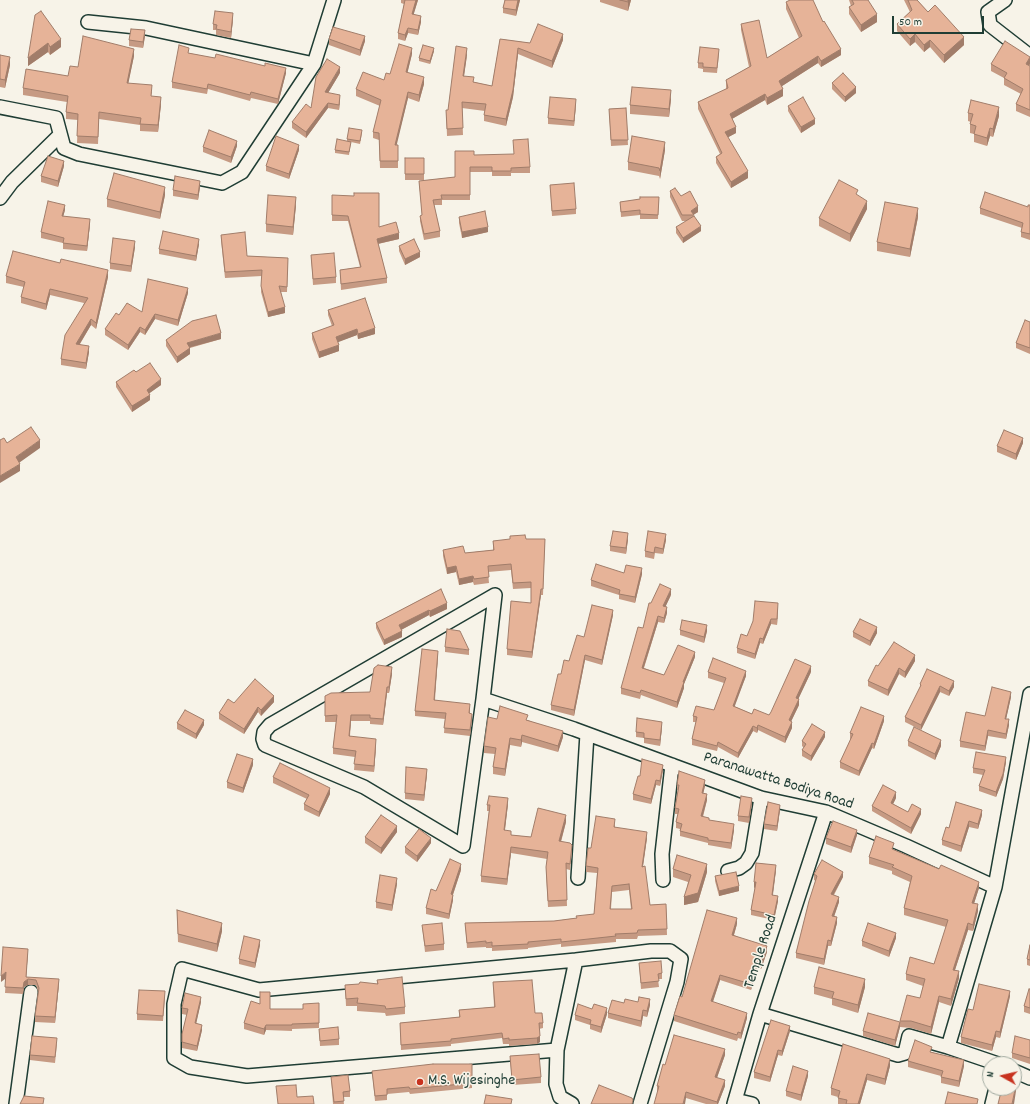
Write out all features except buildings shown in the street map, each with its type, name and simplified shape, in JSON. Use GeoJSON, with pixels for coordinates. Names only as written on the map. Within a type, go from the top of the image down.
{"type":"FeatureCollection","features":[{"type":"Feature","properties":{"kind":"street"},"geometry":{"type":"LineString","coordinates":[[0,107],[56,118],[64,148],[79,154],[222,182],[242,172],[314,64],[334,0]]}},
{"type":"Feature","properties":{"kind":"street"},"geometry":{"type":"LineString","coordinates":[[1005,0],[988,12],[990,25],[1030,56]]}},
{"type":"Feature","properties":{"kind":"street"},"geometry":{"type":"LineString","coordinates":[[88,22],[146,28],[314,64]]}},
{"type":"Feature","properties":{"kind":"street"},"geometry":{"type":"LineString","coordinates":[[0,198],[12,182],[60,135]]}},
{"type":"Feature","properties":{"kind":"street"},"geometry":{"type":"LineString","coordinates":[[494,595],[483,699],[463,846],[364,786],[265,745],[263,739],[264,732],[270,725],[494,595]]}},
{"type":"Feature","properties":{"kind":"street"},"geometry":{"type":"LineString","coordinates":[[948,1047],[995,887],[1024,753],[1030,694]]}},
{"type":"Feature","properties":{"kind":"street","name":"Paranawatta Bodiya Road"},"geometry":{"type":"LineString","coordinates":[[483,699],[587,734],[761,798],[826,812],[906,846],[995,887]]}},
{"type":"Feature","properties":{"kind":"street"},"geometry":{"type":"LineString","coordinates":[[578,878],[587,734]]}},
{"type":"Feature","properties":{"kind":"street"},"geometry":{"type":"LineString","coordinates":[[663,880],[662,854],[664,823],[672,765]]}},
{"type":"Feature","properties":{"kind":"street"},"geometry":{"type":"LineString","coordinates":[[728,871],[739,868],[746,863],[752,853],[761,798]]}},
{"type":"Feature","properties":{"kind":"street","name":"Temple Road"},"geometry":{"type":"LineString","coordinates":[[735,1102],[760,1014],[826,812]]}},
{"type":"Feature","properties":{"kind":"street"},"geometry":{"type":"LineString","coordinates":[[557,1050],[247,1076],[190,1067],[174,1058],[174,1004],[182,969],[259,990],[576,960],[651,951],[670,951],[681,959],[677,982],[640,1104]]}},
{"type":"Feature","properties":{"kind":"street"},"geometry":{"type":"LineString","coordinates":[[572,1104],[560,1097],[556,1084],[557,1050],[576,960]]}},
{"type":"Feature","properties":{"kind":"street"},"geometry":{"type":"LineString","coordinates":[[16,1104],[30,992]]}},
{"type":"Feature","properties":{"kind":"street"},"geometry":{"type":"LineString","coordinates":[[760,1014],[898,1055],[905,1054],[909,1036],[982,1059]]}},
{"type":"Feature","properties":{"kind":"street"},"geometry":{"type":"LineString","coordinates":[[735,1102],[752,1104]]}},
{"type":"Feature","properties":{"kind":"place","name":"M.S. Wijesinghe"},"geometry":{"type":"Point","coordinates":[420,1082]}}]}
